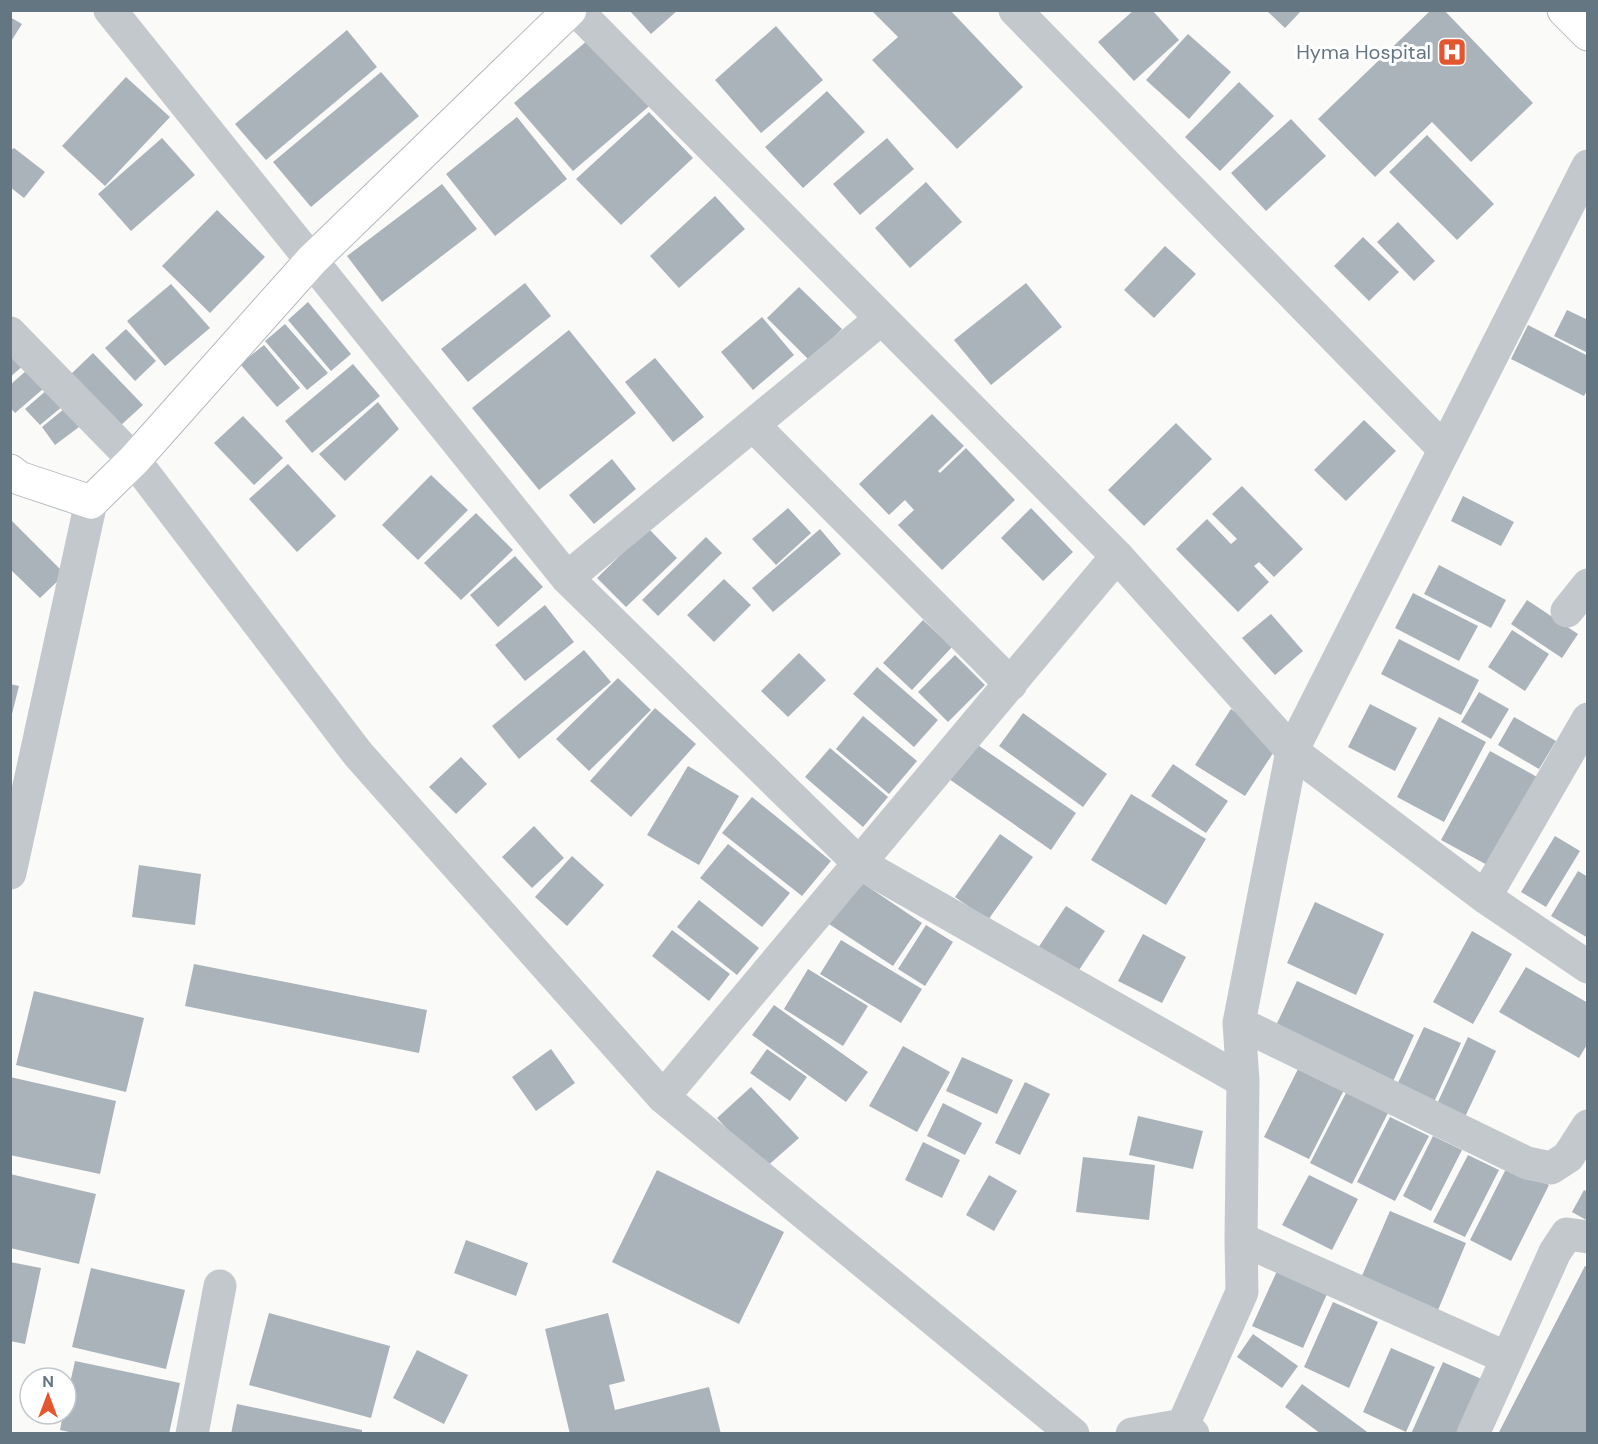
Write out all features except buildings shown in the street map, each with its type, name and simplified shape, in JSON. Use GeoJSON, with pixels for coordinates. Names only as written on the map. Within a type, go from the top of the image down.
{"type":"FeatureCollection","features":[{"type":"Feature","properties":{"kind":"street"},"geometry":{"type":"LineString","coordinates":[[110,10],[567,578],[860,864],[1244,1081]]}},
{"type":"Feature","properties":{"kind":"street"},"geometry":{"type":"LineString","coordinates":[[10,873],[91,502],[134,460],[312,260],[570,10]]}},
{"type":"Feature","properties":{"kind":"street"},"geometry":{"type":"LineString","coordinates":[[576,10],[1117,556],[1292,751],[1485,897],[1587,967]]}},
{"type":"Feature","properties":{"kind":"street"},"geometry":{"type":"LineString","coordinates":[[1015,10],[1444,449]]}},
{"type":"Feature","properties":{"kind":"street"},"geometry":{"type":"LineString","coordinates":[[1563,10],[1587,34]]}},
{"type":"Feature","properties":{"kind":"street"},"geometry":{"type":"LineString","coordinates":[[1132,1434],[1188,1429],[1242,1292],[1244,1081],[1239,1023],[1292,751],[1587,166]]}},
{"type":"Feature","properties":{"kind":"street"},"geometry":{"type":"LineString","coordinates":[[567,578],[881,319]]}},
{"type":"Feature","properties":{"kind":"street"},"geometry":{"type":"LineString","coordinates":[[10,333],[134,460],[357,754],[663,1096],[1073,1434]]}},
{"type":"Feature","properties":{"kind":"street"},"geometry":{"type":"LineString","coordinates":[[753,425],[1011,684]]}},
{"type":"Feature","properties":{"kind":"street"},"geometry":{"type":"LineString","coordinates":[[10,471],[19,478],[91,502]]}},
{"type":"Feature","properties":{"kind":"street"},"geometry":{"type":"LineString","coordinates":[[663,1096],[1117,556]]}},
{"type":"Feature","properties":{"kind":"street"},"geometry":{"type":"LineString","coordinates":[[1566,611],[1587,585]]}},
{"type":"Feature","properties":{"kind":"street"},"geometry":{"type":"LineString","coordinates":[[1485,897],[1587,719]]}},
{"type":"Feature","properties":{"kind":"street"},"geometry":{"type":"LineString","coordinates":[[1239,1023],[1527,1163],[1551,1168],[1568,1157],[1587,1126]]}},
{"type":"Feature","properties":{"kind":"street"},"geometry":{"type":"LineString","coordinates":[[1473,1434],[1555,1252],[1567,1234],[1587,1237]]}},
{"type":"Feature","properties":{"kind":"street"},"geometry":{"type":"LineString","coordinates":[[1241,1239],[1507,1358]]}},
{"type":"Feature","properties":{"kind":"street"},"geometry":{"type":"LineString","coordinates":[[192,1434],[220,1286]]}},
{"type":"Feature","properties":{"kind":"place","name":"Hyma Hospital"},"geometry":{"type":"Point","coordinates":[1452,52]}}]}
